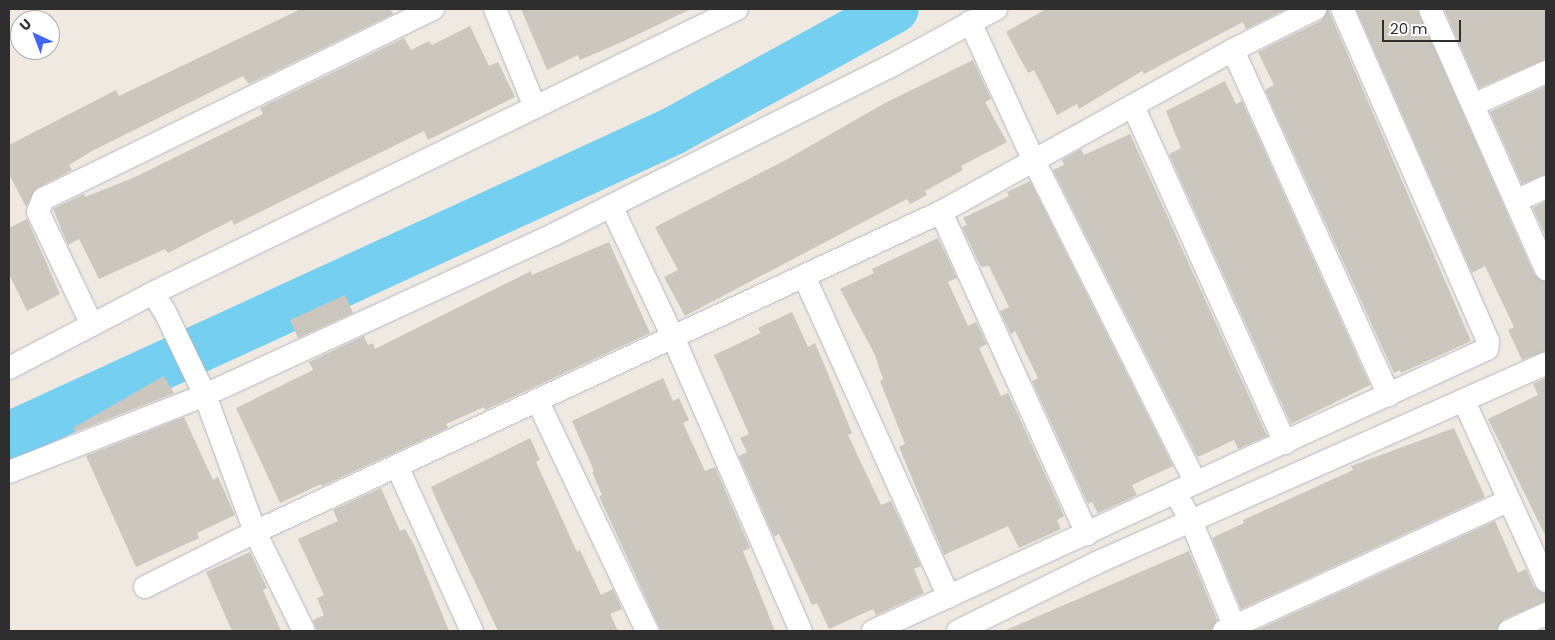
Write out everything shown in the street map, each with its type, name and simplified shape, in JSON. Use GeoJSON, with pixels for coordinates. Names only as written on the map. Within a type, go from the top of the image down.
{"type":"FeatureCollection","features":[{"type":"Feature","properties":{"kind":"street"},"geometry":{"type":"LineString","coordinates":[[92,325],[38,212],[43,199],[433,9]]}},
{"type":"Feature","properties":{"kind":"street"},"geometry":{"type":"LineString","coordinates":[[495,9],[535,107]]}},
{"type":"Feature","properties":{"kind":"street"},"geometry":{"type":"LineString","coordinates":[[10,363],[92,325],[153,293],[737,9]]}},
{"type":"Feature","properties":{"kind":"street"},"geometry":{"type":"LineString","coordinates":[[9,472],[205,395],[612,206],[889,67],[996,9]]}},
{"type":"Feature","properties":{"kind":"street"},"geometry":{"type":"LineString","coordinates":[[145,587],[255,532],[941,212],[1233,50],[1315,9]]}},
{"type":"Feature","properties":{"kind":"street"},"geometry":{"type":"LineString","coordinates":[[873,631],[1484,353],[1488,341],[1342,9]]}},
{"type":"Feature","properties":{"kind":"street"},"geometry":{"type":"LineString","coordinates":[[1430,9],[1546,269]]}},
{"type":"Feature","properties":{"kind":"street"},"geometry":{"type":"LineString","coordinates":[[970,22],[1034,160],[1196,483]]}},
{"type":"Feature","properties":{"kind":"street"},"geometry":{"type":"LineString","coordinates":[[1233,50],[1389,396]]}},
{"type":"Feature","properties":{"kind":"street"},"geometry":{"type":"LineString","coordinates":[[1473,105],[1546,72]]}},
{"type":"Feature","properties":{"kind":"street"},"geometry":{"type":"LineString","coordinates":[[1133,106],[1286,443]]}},
{"type":"Feature","properties":{"kind":"street"},"geometry":{"type":"LineString","coordinates":[[1516,201],[1546,188]]}},
{"type":"Feature","properties":{"kind":"street"},"geometry":{"type":"LineString","coordinates":[[612,206],[673,337],[800,631]]}},
{"type":"Feature","properties":{"kind":"street"},"geometry":{"type":"LineString","coordinates":[[941,212],[1087,534]]}},
{"type":"Feature","properties":{"kind":"street"},"geometry":{"type":"LineString","coordinates":[[804,276],[949,597]]}},
{"type":"Feature","properties":{"kind":"street"},"geometry":{"type":"LineString","coordinates":[[153,293],[165,312],[192,365],[205,395],[255,532],[304,631]]}},
{"type":"Feature","properties":{"kind":"street"},"geometry":{"type":"LineString","coordinates":[[958,631],[1096,563],[1192,523],[1546,364]]}},
{"type":"Feature","properties":{"kind":"street"},"geometry":{"type":"LineString","coordinates":[[538,400],[647,631]]}},
{"type":"Feature","properties":{"kind":"street"},"geometry":{"type":"LineString","coordinates":[[1464,401],[1546,581]]}},
{"type":"Feature","properties":{"kind":"street"},"geometry":{"type":"LineString","coordinates":[[397,466],[472,631]]}},
{"type":"Feature","properties":{"kind":"street"},"geometry":{"type":"LineString","coordinates":[[1175,492],[1192,523],[1232,630],[1508,501]]}},
{"type":"Feature","properties":{"kind":"street"},"geometry":{"type":"LineString","coordinates":[[1509,631],[1546,614]]}},
{"type":"Feature","properties":{"kind":"building"},"geometry":{"type":"Polygon","coordinates":[[[301,9],[390,9],[393,14],[249,84],[243,76],[92,151],[69,165],[72,170],[37,188],[26,207],[9,174],[9,145],[116,90],[119,96],[301,9]]]}},
{"type":"Feature","properties":{"kind":"building"},"geometry":{"type":"Polygon","coordinates":[[[521,9],[691,9],[580,60],[578,55],[547,70],[521,9]]]}},
{"type":"Feature","properties":{"kind":"building"},"geometry":{"type":"Polygon","coordinates":[[[1046,9],[1286,9],[1246,29],[1243,22],[1144,74],[1142,71],[1079,109],[1077,104],[1057,115],[1034,70],[1028,73],[1006,32],[1046,9]]]}},
{"type":"Feature","properties":{"kind":"building"},"geometry":{"type":"Polygon","coordinates":[[[1328,9],[1471,341],[1401,373],[1400,370],[1394,373],[1265,90],[1274,85],[1258,52],[1321,21],[1328,9]]]}},
{"type":"Feature","properties":{"kind":"building"},"geometry":{"type":"Polygon","coordinates":[[[1356,9],[1417,9],[1534,274],[1546,282],[1546,351],[1522,360],[1508,330],[1514,327],[1485,266],[1472,273],[1356,9]]]}},
{"type":"Feature","properties":{"kind":"building"},"geometry":{"type":"Polygon","coordinates":[[[1444,9],[1546,9],[1546,59],[1479,88],[1444,9]]]}},
{"type":"Feature","properties":{"kind":"building"},"geometry":{"type":"Polygon","coordinates":[[[470,26],[489,66],[498,62],[515,97],[428,140],[424,131],[234,225],[232,220],[168,253],[165,249],[99,279],[79,239],[68,245],[53,209],[84,194],[85,197],[133,178],[263,114],[260,108],[404,38],[411,50],[429,41],[432,45],[470,26]]]}},
{"type":"Feature","properties":{"kind":"building"},"geometry":{"type":"Polygon","coordinates":[[[973,60],[991,99],[985,102],[1007,142],[961,166],[963,170],[925,191],[927,195],[910,204],[907,199],[685,316],[664,277],[678,270],[655,227],[782,162],[885,103],[973,60]]]}},
{"type":"Feature","properties":{"kind":"building"},"geometry":{"type":"Polygon","coordinates":[[[1225,81],[1236,104],[1242,101],[1370,385],[1291,424],[1169,154],[1181,148],[1166,111],[1225,81]]]}},
{"type":"Feature","properties":{"kind":"building"},"geometry":{"type":"Polygon","coordinates":[[[1546,86],[1546,174],[1522,184],[1490,112],[1546,86]]]}},
{"type":"Feature","properties":{"kind":"building"},"geometry":{"type":"Polygon","coordinates":[[[1130,134],[1267,436],[1238,449],[1234,440],[1198,457],[1196,454],[1053,170],[1064,165],[1062,160],[1081,149],[1084,155],[1130,134]]]}},
{"type":"Feature","properties":{"kind":"building"},"geometry":{"type":"Polygon","coordinates":[[[1030,181],[1173,466],[1132,485],[1137,495],[1098,513],[1092,502],[1088,504],[1032,381],[1038,378],[1015,331],[1011,334],[1000,311],[1009,307],[989,266],[981,267],[962,227],[967,225],[963,218],[1009,196],[1007,192],[1030,181]]]}},
{"type":"Feature","properties":{"kind":"building"},"geometry":{"type":"Polygon","coordinates":[[[1546,201],[1546,237],[1533,208],[1546,201]]]}},
{"type":"Feature","properties":{"kind":"building"},"geometry":{"type":"Polygon","coordinates":[[[27,219],[60,294],[27,311],[9,274],[9,228],[27,219]]]}},
{"type":"Feature","properties":{"kind":"building"},"geometry":{"type":"Polygon","coordinates":[[[938,238],[957,278],[948,282],[968,326],[976,322],[987,344],[979,348],[1001,396],[1008,393],[1064,516],[1057,520],[1061,529],[1019,548],[1008,526],[944,555],[899,447],[905,444],[880,381],[883,379],[875,355],[840,289],[874,273],[872,269],[938,238]]]}},
{"type":"Feature","properties":{"kind":"building"},"geometry":{"type":"Polygon","coordinates":[[[609,242],[650,333],[485,410],[484,407],[446,424],[448,428],[322,486],[321,484],[280,503],[236,408],[313,370],[309,362],[364,336],[368,345],[373,343],[375,349],[531,271],[532,275],[609,242]]]}},
{"type":"Feature","properties":{"kind":"building"},"geometry":{"type":"Polygon","coordinates":[[[345,295],[353,313],[298,338],[290,320],[345,295]]]}},
{"type":"Feature","properties":{"kind":"building"},"geometry":{"type":"Polygon","coordinates":[[[792,312],[808,347],[815,343],[852,433],[848,435],[881,505],[891,501],[921,566],[914,569],[924,593],[876,615],[873,609],[829,629],[817,603],[812,605],[779,534],[774,537],[739,456],[747,452],[740,438],[749,434],[714,355],[761,333],[758,328],[792,312]]]}},
{"type":"Feature","properties":{"kind":"building"},"geometry":{"type":"Polygon","coordinates":[[[164,376],[174,393],[75,432],[73,428],[164,376]]]}},
{"type":"Feature","properties":{"kind":"building"},"geometry":{"type":"Polygon","coordinates":[[[663,378],[673,401],[679,398],[689,420],[683,423],[705,471],[715,467],[750,548],[743,551],[775,631],[661,631],[599,496],[602,495],[592,472],[594,471],[572,421],[663,378]]]}},
{"type":"Feature","properties":{"kind":"building"},"geometry":{"type":"Polygon","coordinates":[[[1546,378],[1546,537],[1488,419],[1538,395],[1533,384],[1546,378]]]}},
{"type":"Feature","properties":{"kind":"building"},"geometry":{"type":"Polygon","coordinates":[[[184,417],[213,480],[218,477],[235,515],[197,533],[199,538],[136,567],[86,456],[184,417]]]}},
{"type":"Feature","properties":{"kind":"building"},"geometry":{"type":"Polygon","coordinates":[[[1454,428],[1485,497],[1241,609],[1212,538],[1244,523],[1243,520],[1353,470],[1351,466],[1454,428]]]}},
{"type":"Feature","properties":{"kind":"building"},"geometry":{"type":"Polygon","coordinates":[[[530,438],[540,460],[536,462],[577,552],[580,550],[601,595],[613,589],[622,609],[610,614],[618,631],[498,631],[440,508],[431,487],[530,438]]]}},
{"type":"Feature","properties":{"kind":"building"},"geometry":{"type":"Polygon","coordinates":[[[381,488],[400,531],[405,529],[414,545],[449,631],[317,631],[313,620],[324,615],[317,598],[324,595],[298,539],[338,521],[333,510],[381,488]]]}},
{"type":"Feature","properties":{"kind":"building"},"geometry":{"type":"Polygon","coordinates":[[[1495,521],[1518,573],[1526,569],[1534,587],[1546,594],[1546,601],[1504,619],[1496,631],[1255,631],[1495,521]]]}},
{"type":"Feature","properties":{"kind":"building"},"geometry":{"type":"Polygon","coordinates":[[[1189,551],[1217,620],[1211,631],[1004,631],[1189,551]]]}},
{"type":"Feature","properties":{"kind":"building"},"geometry":{"type":"Polygon","coordinates":[[[250,552],[267,588],[263,590],[281,631],[232,631],[206,572],[250,552]]]}},
{"type":"Feature","properties":{"kind":"waterway"},"geometry":{"type":"LineString","coordinates":[[9,436],[673,131],[895,9]]}}]}
